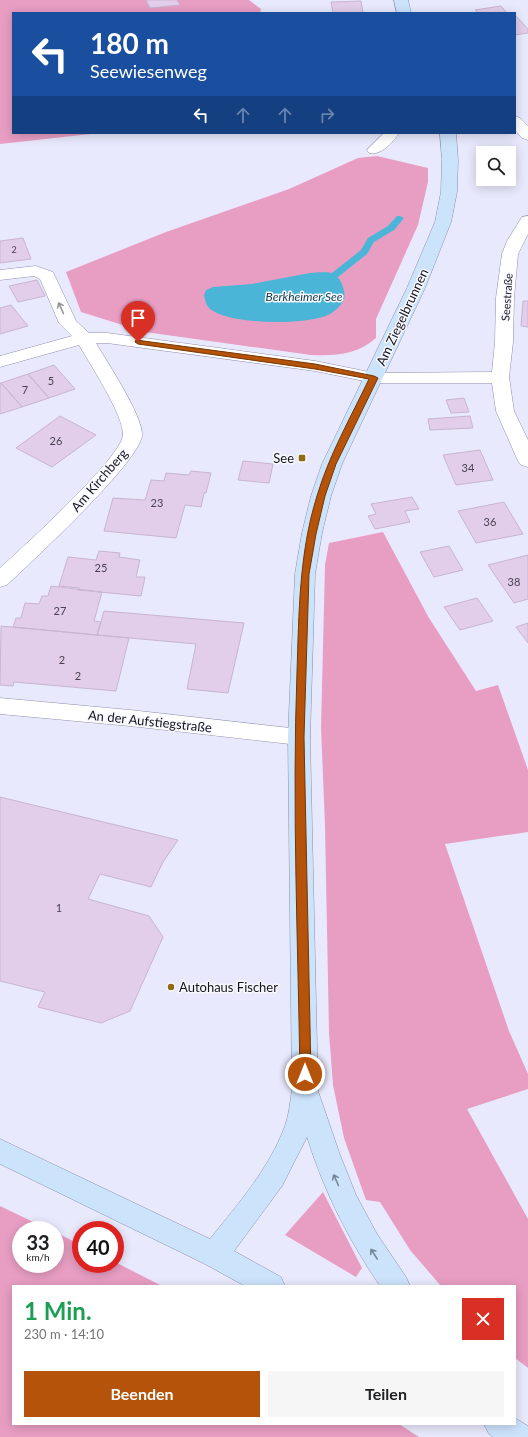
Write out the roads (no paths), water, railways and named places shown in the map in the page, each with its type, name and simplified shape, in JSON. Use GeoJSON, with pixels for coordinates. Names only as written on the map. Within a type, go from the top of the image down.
{"type":"FeatureCollection","features":[{"type":"Feature","properties":{"kind":"street"},"geometry":{"type":"LineString","coordinates":[[401,0],[404,12]]}},
{"type":"Feature","properties":{"kind":"street"},"geometry":{"type":"LineString","coordinates":[[516,122],[528,135]]}},
{"type":"Feature","properties":{"kind":"street","name":"Am Ziegelbrunnen"},"geometry":{"type":"LineString","coordinates":[[215,1255],[266,1188],[288,1153],[299,1124],[305,1090],[299,737],[305,574],[321,496],[332,464],[416,288],[443,222],[449,192],[450,160],[448,134]]}},
{"type":"Feature","properties":{"kind":"street","name":"Seestraße"},"geometry":{"type":"LineString","coordinates":[[528,221],[515,241],[510,254],[505,298],[504,342],[500,377],[505,411],[528,461]]}},
{"type":"Feature","properties":{"kind":"street","name":"Am Kirchberg"},"geometry":{"type":"LineString","coordinates":[[0,275],[36,271],[47,276],[68,323],[84,338],[130,418],[133,435],[130,444],[112,468],[80,504],[0,580]]}},
{"type":"Feature","properties":{"kind":"street"},"geometry":{"type":"LineString","coordinates":[[0,362],[84,338],[124,340],[315,366],[374,378],[500,377]]}},
{"type":"Feature","properties":{"kind":"street","name":"An der Aufstiegstraße"},"geometry":{"type":"LineString","coordinates":[[0,706],[130,718],[299,737]]}},
{"type":"Feature","properties":{"kind":"street","name":"Am Ziegelbrunnen"},"geometry":{"type":"LineString","coordinates":[[305,1090],[330,1168],[351,1216],[371,1250],[395,1285]]}},
{"type":"Feature","properties":{"kind":"street"},"geometry":{"type":"LineString","coordinates":[[0,1151],[215,1255],[270,1285]]}},
{"type":"Feature","properties":{"kind":"lane"},"geometry":{"type":"LineString","coordinates":[[374,150],[391,134]]}},
{"type":"Feature","properties":{"kind":"water","name":"Berkheimer See"},"geometry":{"type":"Polygon","coordinates":[[[325,272],[334,274],[339,278],[344,289],[344,299],[340,306],[330,314],[319,318],[304,321],[269,322],[234,318],[210,309],[204,295],[206,290],[213,287],[252,284],[310,273],[325,272]]]}},
{"type":"Feature","properties":{"kind":"waterway"},"geometry":{"type":"LineString","coordinates":[[335,275],[364,252],[371,240],[391,228],[400,218]]}},
{"type":"Feature","properties":{"kind":"place","name":"See"},"geometry":{"type":"Point","coordinates":[302,458]}},
{"type":"Feature","properties":{"kind":"place","name":"Autohaus Fischer"},"geometry":{"type":"Point","coordinates":[171,987]}}]}
